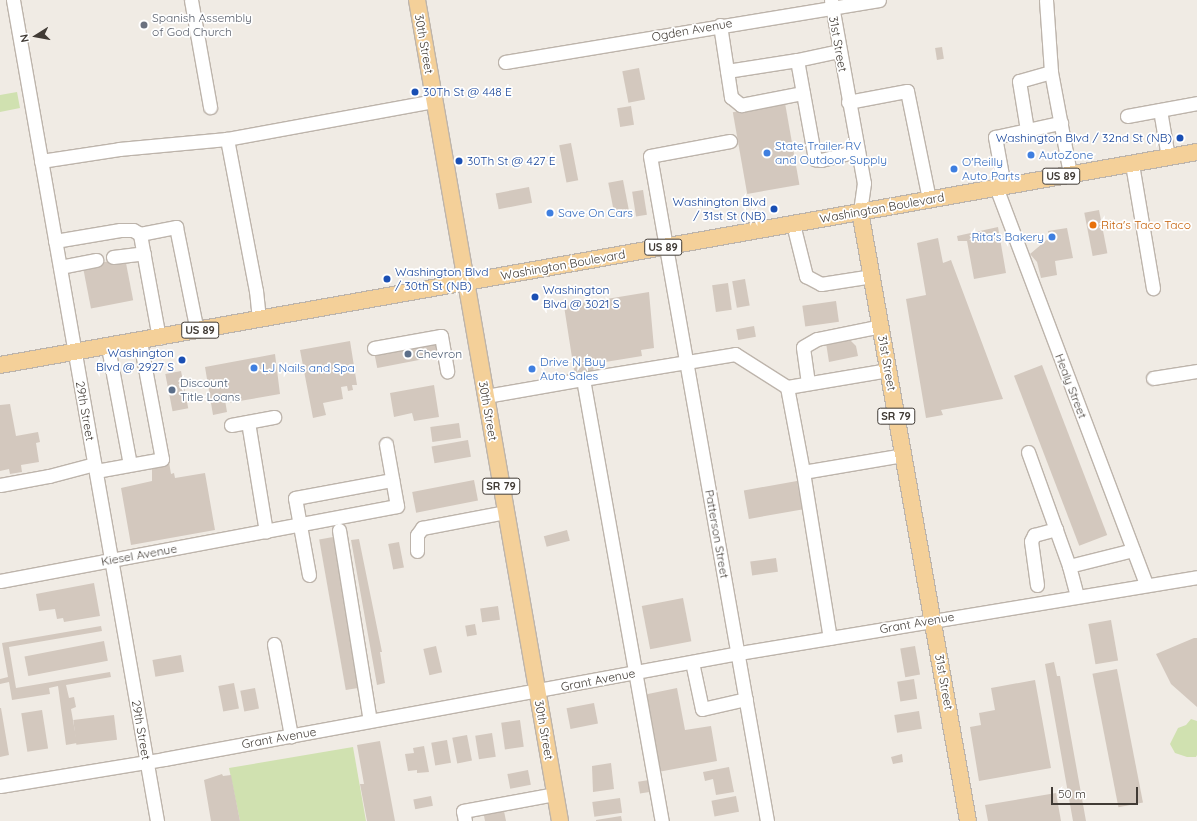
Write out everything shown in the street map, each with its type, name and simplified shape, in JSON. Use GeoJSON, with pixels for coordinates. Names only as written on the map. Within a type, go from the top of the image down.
{"type":"FeatureCollection","features":[{"type":"Feature","properties":{"kind":"main road","name":"30th Street"},"geometry":{"type":"LineString","coordinates":[[417,0],[560,821]]}},
{"type":"Feature","properties":{"kind":"main road","name":"Washington Boulevard"},"geometry":{"type":"LineString","coordinates":[[0,365],[75,353],[664,246],[1197,152]]}},
{"type":"Feature","properties":{"kind":"main road","name":"31st Street"},"geometry":{"type":"LineString","coordinates":[[860,211],[968,821]]}},
{"type":"Feature","properties":{"kind":"street","name":"29th Street"},"geometry":{"type":"LineString","coordinates":[[13,0],[158,821]]}},
{"type":"Feature","properties":{"kind":"street"},"geometry":{"type":"LineString","coordinates":[[191,0],[210,107]]}},
{"type":"Feature","properties":{"kind":"street","name":"Ogden Avenue"},"geometry":{"type":"LineString","coordinates":[[505,62],[720,25],[831,4],[879,0]]}},
{"type":"Feature","properties":{"kind":"street"},"geometry":{"type":"LineString","coordinates":[[1046,0],[1051,72],[1070,174]]}},
{"type":"Feature","properties":{"kind":"street","name":"31st Street"},"geometry":{"type":"LineString","coordinates":[[831,4],[864,183],[860,211]]}},
{"type":"Feature","properties":{"kind":"street"},"geometry":{"type":"LineString","coordinates":[[720,25],[731,97],[741,105],[803,94]]}},
{"type":"Feature","properties":{"kind":"street"},"geometry":{"type":"LineString","coordinates":[[727,71],[797,60],[840,51]]}},
{"type":"Feature","properties":{"kind":"street"},"geometry":{"type":"LineString","coordinates":[[797,60],[816,159],[821,160],[858,151]]}},
{"type":"Feature","properties":{"kind":"street"},"geometry":{"type":"LineString","coordinates":[[1051,72],[1020,81],[1028,130],[1061,123]]}},
{"type":"Feature","properties":{"kind":"street"},"geometry":{"type":"LineString","coordinates":[[848,102],[907,92],[929,199]]}},
{"type":"Feature","properties":{"kind":"street"},"geometry":{"type":"LineString","coordinates":[[41,161],[119,148],[227,139],[434,101]]}},
{"type":"Feature","properties":{"kind":"street"},"geometry":{"type":"LineString","coordinates":[[1127,116],[1197,102]]}},
{"type":"Feature","properties":{"kind":"street"},"geometry":{"type":"LineString","coordinates":[[1160,110],[1168,157]]}},
{"type":"Feature","properties":{"kind":"street","name":"Healy Street"},"geometry":{"type":"LineString","coordinates":[[1028,130],[995,137],[1000,187],[1146,585]]}},
{"type":"Feature","properties":{"kind":"street"},"geometry":{"type":"LineString","coordinates":[[227,139],[256,291],[259,319]]}},
{"type":"Feature","properties":{"kind":"street","name":"Patterson Street"},"geometry":{"type":"LineString","coordinates":[[730,141],[650,156],[664,246],[739,653],[767,821]]}},
{"type":"Feature","properties":{"kind":"street"},"geometry":{"type":"LineString","coordinates":[[1132,164],[1153,288]]}},
{"type":"Feature","properties":{"kind":"street"},"geometry":{"type":"LineString","coordinates":[[793,224],[806,276],[821,284],[872,276]]}},
{"type":"Feature","properties":{"kind":"street"},"geometry":{"type":"LineString","coordinates":[[55,241],[125,230],[140,234],[176,227],[197,331]]}},
{"type":"Feature","properties":{"kind":"street"},"geometry":{"type":"LineString","coordinates":[[140,234],[158,338]]}},
{"type":"Feature","properties":{"kind":"street"},"geometry":{"type":"LineString","coordinates":[[113,257],[144,253]]}},
{"type":"Feature","properties":{"kind":"street"},"geometry":{"type":"LineString","coordinates":[[60,267],[96,260]]}},
{"type":"Feature","properties":{"kind":"street"},"geometry":{"type":"LineString","coordinates":[[808,383],[803,347],[817,339],[881,326]]}},
{"type":"Feature","properties":{"kind":"street"},"geometry":{"type":"LineString","coordinates":[[374,348],[441,336],[447,371]]}},
{"type":"Feature","properties":{"kind":"street"},"geometry":{"type":"LineString","coordinates":[[0,485],[95,467],[162,459],[140,341]]}},
{"type":"Feature","properties":{"kind":"street"},"geometry":{"type":"LineString","coordinates":[[108,347],[130,464]]}},
{"type":"Feature","properties":{"kind":"street"},"geometry":{"type":"LineString","coordinates":[[486,396],[735,354],[788,387],[888,370]]}},
{"type":"Feature","properties":{"kind":"street"},"geometry":{"type":"LineString","coordinates":[[1153,378],[1197,371]]}},
{"type":"Feature","properties":{"kind":"street"},"geometry":{"type":"LineString","coordinates":[[583,379],[637,672],[662,821]]}},
{"type":"Feature","properties":{"kind":"street"},"geometry":{"type":"LineString","coordinates":[[788,387],[830,638]]}},
{"type":"Feature","properties":{"kind":"street"},"geometry":{"type":"LineString","coordinates":[[231,425],[274,418]]}},
{"type":"Feature","properties":{"kind":"street"},"geometry":{"type":"LineString","coordinates":[[248,422],[272,531]]}},
{"type":"Feature","properties":{"kind":"street"},"geometry":{"type":"LineString","coordinates":[[309,575],[295,498],[392,480],[386,444]]}},
{"type":"Feature","properties":{"kind":"street"},"geometry":{"type":"LineString","coordinates":[[1028,452],[1069,566],[1077,596]]}},
{"type":"Feature","properties":{"kind":"street"},"geometry":{"type":"LineString","coordinates":[[803,472],[903,455]]}},
{"type":"Feature","properties":{"kind":"street","name":"Kiesel Avenue"},"geometry":{"type":"LineString","coordinates":[[0,581],[272,531],[397,506],[392,480]]}},
{"type":"Feature","properties":{"kind":"street"},"geometry":{"type":"LineString","coordinates":[[417,551],[417,536],[422,528],[506,512]]}},
{"type":"Feature","properties":{"kind":"street"},"geometry":{"type":"LineString","coordinates":[[1037,585],[1031,541],[1034,535],[1056,528]]}},
{"type":"Feature","properties":{"kind":"street"},"geometry":{"type":"LineString","coordinates":[[339,530],[370,721]]}},
{"type":"Feature","properties":{"kind":"street"},"geometry":{"type":"LineString","coordinates":[[1069,566],[1133,550]]}},
{"type":"Feature","properties":{"kind":"street","name":"Grant Avenue"},"geometry":{"type":"LineString","coordinates":[[0,786],[147,762],[739,653],[1197,576]]}},
{"type":"Feature","properties":{"kind":"street"},"geometry":{"type":"LineString","coordinates":[[274,644],[291,736]]}},
{"type":"Feature","properties":{"kind":"street"},"geometry":{"type":"LineString","coordinates":[[692,662],[702,709],[746,699]]}},
{"type":"Feature","properties":{"kind":"street"},"geometry":{"type":"LineString","coordinates":[[465,821],[463,811],[555,794]]}},
{"type":"Feature","properties":{"kind":"green space"},"geometry":{"type":"Polygon","coordinates":[[[17,92],[20,108],[0,112],[0,95],[17,92]]]}},
{"type":"Feature","properties":{"kind":"green space"},"geometry":{"type":"Polygon","coordinates":[[[1191,719],[1197,721],[1196,757],[1187,757],[1175,753],[1170,744],[1178,728],[1186,725],[1191,719]]]}},
{"type":"Feature","properties":{"kind":"green space"},"geometry":{"type":"Polygon","coordinates":[[[353,747],[366,821],[240,821],[229,768],[353,747]]]}},
{"type":"Feature","properties":{"kind":"building"},"geometry":{"type":"Polygon","coordinates":[[[942,47],[944,59],[937,60],[935,48],[942,47]]]}},
{"type":"Feature","properties":{"kind":"building"},"geometry":{"type":"Polygon","coordinates":[[[639,68],[645,99],[628,103],[622,71],[639,68]]]}},
{"type":"Feature","properties":{"kind":"building","name":"State Trailer RV and Outdoor Supply"},"geometry":{"type":"Polygon","coordinates":[[[785,103],[799,185],[747,194],[733,112],[785,103]]]}},
{"type":"Feature","properties":{"kind":"building"},"geometry":{"type":"Polygon","coordinates":[[[631,106],[634,125],[620,127],[617,108],[631,106]]]}},
{"type":"Feature","properties":{"kind":"building"},"geometry":{"type":"Polygon","coordinates":[[[571,143],[578,180],[566,183],[559,145],[571,143]]]}},
{"type":"Feature","properties":{"kind":"building"},"geometry":{"type":"Polygon","coordinates":[[[623,180],[630,215],[615,218],[608,183],[623,180]]]}},
{"type":"Feature","properties":{"kind":"building"},"geometry":{"type":"Polygon","coordinates":[[[529,187],[532,203],[499,209],[496,193],[529,187]]]}},
{"type":"Feature","properties":{"kind":"building"},"geometry":{"type":"Polygon","coordinates":[[[643,190],[647,215],[636,216],[632,192],[643,190]]]}},
{"type":"Feature","properties":{"kind":"building"},"geometry":{"type":"Polygon","coordinates":[[[1099,210],[1107,253],[1093,256],[1084,213],[1099,210]]]}},
{"type":"Feature","properties":{"kind":"building"},"geometry":{"type":"Polygon","coordinates":[[[998,227],[1006,273],[974,279],[967,241],[958,241],[957,236],[998,227]]]}},
{"type":"Feature","properties":{"kind":"building"},"geometry":{"type":"Polygon","coordinates":[[[1067,228],[1073,258],[1055,261],[1057,275],[1041,278],[1037,262],[1030,254],[1049,238],[1048,231],[1067,228]]]}},
{"type":"Feature","properties":{"kind":"building"},"geometry":{"type":"Polygon","coordinates":[[[938,238],[943,263],[951,260],[1003,399],[941,410],[943,415],[926,418],[906,299],[926,295],[917,243],[938,238]]]}},
{"type":"Feature","properties":{"kind":"building"},"geometry":{"type":"Polygon","coordinates":[[[125,258],[133,300],[91,308],[83,266],[125,258]]]}},
{"type":"Feature","properties":{"kind":"building"},"geometry":{"type":"Polygon","coordinates":[[[745,279],[750,306],[737,308],[732,281],[745,279]]]}},
{"type":"Feature","properties":{"kind":"building"},"geometry":{"type":"Polygon","coordinates":[[[728,283],[732,310],[716,312],[712,285],[728,283]]]}},
{"type":"Feature","properties":{"kind":"building"},"geometry":{"type":"Polygon","coordinates":[[[649,292],[654,348],[641,350],[642,356],[593,364],[594,374],[575,377],[564,306],[649,292]]]}},
{"type":"Feature","properties":{"kind":"building"},"geometry":{"type":"Polygon","coordinates":[[[836,301],[839,322],[805,327],[802,306],[836,301]]]}},
{"type":"Feature","properties":{"kind":"building"},"geometry":{"type":"Polygon","coordinates":[[[754,326],[756,337],[738,340],[736,329],[754,326]]]}},
{"type":"Feature","properties":{"kind":"building"},"geometry":{"type":"Polygon","coordinates":[[[849,339],[856,346],[858,356],[829,362],[826,343],[849,339]]]}},
{"type":"Feature","properties":{"kind":"building","name":"Chevron"},"geometry":{"type":"Polygon","coordinates":[[[438,340],[441,356],[377,368],[374,352],[438,340]]]}},
{"type":"Feature","properties":{"kind":"building"},"geometry":{"type":"Polygon","coordinates":[[[350,341],[357,385],[352,385],[353,390],[348,391],[347,386],[341,387],[343,399],[323,403],[326,415],[313,418],[300,350],[350,341]]]}},
{"type":"Feature","properties":{"kind":"building"},"geometry":{"type":"Polygon","coordinates":[[[275,354],[280,394],[228,403],[224,394],[227,412],[213,415],[205,367],[275,354]]]}},
{"type":"Feature","properties":{"kind":"building"},"geometry":{"type":"Polygon","coordinates":[[[1042,365],[1107,535],[1079,546],[1014,376],[1042,365]]]}},
{"type":"Feature","properties":{"kind":"building"},"geometry":{"type":"Polygon","coordinates":[[[181,371],[188,408],[173,411],[165,374],[181,371]]]}},
{"type":"Feature","properties":{"kind":"building"},"geometry":{"type":"Polygon","coordinates":[[[434,385],[439,417],[414,421],[412,413],[394,417],[390,393],[434,385]]]}},
{"type":"Feature","properties":{"kind":"building"},"geometry":{"type":"Polygon","coordinates":[[[10,404],[16,436],[38,432],[40,442],[36,443],[39,462],[21,465],[22,472],[10,474],[9,469],[0,471],[0,405],[10,404]]]}},
{"type":"Feature","properties":{"kind":"building"},"geometry":{"type":"Polygon","coordinates":[[[459,423],[461,438],[432,442],[430,427],[459,423]]]}},
{"type":"Feature","properties":{"kind":"building"},"geometry":{"type":"Polygon","coordinates":[[[468,440],[471,457],[435,463],[432,446],[468,440]]]}},
{"type":"Feature","properties":{"kind":"building"},"geometry":{"type":"Polygon","coordinates":[[[169,462],[171,474],[174,473],[175,478],[205,473],[215,530],[131,545],[121,488],[152,481],[152,465],[169,462]]]}},
{"type":"Feature","properties":{"kind":"building"},"geometry":{"type":"Polygon","coordinates":[[[474,480],[478,501],[416,513],[412,492],[474,480]]]}},
{"type":"Feature","properties":{"kind":"building"},"geometry":{"type":"Polygon","coordinates":[[[797,481],[802,510],[749,519],[744,490],[797,481]]]}},
{"type":"Feature","properties":{"kind":"building"},"geometry":{"type":"Polygon","coordinates":[[[567,530],[570,541],[547,547],[544,536],[567,530]]]}},
{"type":"Feature","properties":{"kind":"building"},"geometry":{"type":"Polygon","coordinates":[[[333,537],[360,688],[346,690],[319,539],[333,537]]]}},
{"type":"Feature","properties":{"kind":"building"},"geometry":{"type":"Polygon","coordinates":[[[359,539],[382,652],[380,652],[385,683],[377,685],[351,540],[359,539]]]}},
{"type":"Feature","properties":{"kind":"building"},"geometry":{"type":"Polygon","coordinates":[[[399,542],[404,568],[393,570],[388,544],[399,542]]]}},
{"type":"Feature","properties":{"kind":"building"},"geometry":{"type":"Polygon","coordinates":[[[776,558],[778,572],[752,575],[750,562],[776,558]]]}},
{"type":"Feature","properties":{"kind":"building"},"geometry":{"type":"Polygon","coordinates":[[[94,583],[100,616],[64,622],[63,618],[57,619],[55,609],[39,611],[36,594],[94,583]]]}},
{"type":"Feature","properties":{"kind":"building"},"geometry":{"type":"Polygon","coordinates":[[[683,598],[691,641],[650,649],[642,606],[683,598]]]}},
{"type":"Feature","properties":{"kind":"building"},"geometry":{"type":"Polygon","coordinates":[[[498,606],[500,620],[482,622],[480,609],[498,606]]]}},
{"type":"Feature","properties":{"kind":"building"},"geometry":{"type":"Polygon","coordinates":[[[1111,620],[1118,660],[1095,664],[1088,624],[1111,620]]]}},
{"type":"Feature","properties":{"kind":"building"},"geometry":{"type":"Polygon","coordinates":[[[475,624],[477,635],[467,637],[465,626],[475,624]]]}},
{"type":"Feature","properties":{"kind":"building"},"geometry":{"type":"Polygon","coordinates":[[[101,626],[102,631],[9,647],[16,688],[110,672],[111,677],[66,685],[69,698],[74,697],[76,707],[71,709],[77,743],[66,745],[58,686],[49,688],[50,694],[12,700],[9,682],[0,684],[0,679],[8,677],[2,643],[101,626]]]}},
{"type":"Feature","properties":{"kind":"building"},"geometry":{"type":"Polygon","coordinates":[[[1197,638],[1197,707],[1171,684],[1156,654],[1197,638]]]}},
{"type":"Feature","properties":{"kind":"building"},"geometry":{"type":"Polygon","coordinates":[[[104,641],[108,661],[28,676],[24,656],[104,641]]]}},
{"type":"Feature","properties":{"kind":"building"},"geometry":{"type":"Polygon","coordinates":[[[436,646],[442,672],[429,675],[423,649],[436,646]]]}},
{"type":"Feature","properties":{"kind":"building"},"geometry":{"type":"Polygon","coordinates":[[[915,646],[920,675],[905,677],[900,649],[915,646]]]}},
{"type":"Feature","properties":{"kind":"building"},"geometry":{"type":"Polygon","coordinates":[[[181,655],[184,672],[155,677],[152,660],[181,655]]]}},
{"type":"Feature","properties":{"kind":"building"},"geometry":{"type":"Polygon","coordinates":[[[1054,662],[1057,676],[1060,676],[1086,821],[1073,821],[1045,664],[1054,662]]]}},
{"type":"Feature","properties":{"kind":"building"},"geometry":{"type":"Polygon","coordinates":[[[1117,669],[1143,803],[1118,807],[1092,674],[1117,669]]]}},
{"type":"Feature","properties":{"kind":"building"},"geometry":{"type":"Polygon","coordinates":[[[914,679],[917,699],[900,701],[897,682],[914,679]]]}},
{"type":"Feature","properties":{"kind":"building"},"geometry":{"type":"Polygon","coordinates":[[[1035,680],[1051,768],[979,781],[970,727],[981,725],[979,713],[995,710],[991,688],[1035,680]]]}},
{"type":"Feature","properties":{"kind":"building"},"geometry":{"type":"Polygon","coordinates":[[[234,683],[239,709],[223,712],[218,686],[234,683]]]}},
{"type":"Feature","properties":{"kind":"building"},"geometry":{"type":"Polygon","coordinates":[[[255,688],[259,709],[244,711],[240,691],[255,688]]]}},
{"type":"Feature","properties":{"kind":"building"},"geometry":{"type":"Polygon","coordinates":[[[677,688],[685,730],[711,726],[717,761],[658,772],[645,698],[648,694],[677,688]]]}},
{"type":"Feature","properties":{"kind":"building"},"geometry":{"type":"Polygon","coordinates":[[[594,703],[598,724],[571,729],[567,708],[594,703]]]}},
{"type":"Feature","properties":{"kind":"building"},"geometry":{"type":"Polygon","coordinates":[[[0,708],[9,755],[0,757],[0,708]]]}},
{"type":"Feature","properties":{"kind":"building"},"geometry":{"type":"Polygon","coordinates":[[[42,710],[48,749],[27,752],[21,713],[42,710]]]}},
{"type":"Feature","properties":{"kind":"building"},"geometry":{"type":"Polygon","coordinates":[[[919,711],[922,729],[897,733],[894,715],[919,711]]]}},
{"type":"Feature","properties":{"kind":"building"},"geometry":{"type":"Polygon","coordinates":[[[114,715],[117,740],[76,745],[73,720],[114,715]]]}},
{"type":"Feature","properties":{"kind":"building"},"geometry":{"type":"Polygon","coordinates":[[[520,720],[524,747],[505,749],[501,723],[520,720]]]}},
{"type":"Feature","properties":{"kind":"building"},"geometry":{"type":"Polygon","coordinates":[[[492,733],[496,757],[479,759],[475,736],[492,733]]]}},
{"type":"Feature","properties":{"kind":"building"},"geometry":{"type":"Polygon","coordinates":[[[467,735],[472,761],[457,763],[452,738],[467,735]]]}},
{"type":"Feature","properties":{"kind":"building"},"geometry":{"type":"Polygon","coordinates":[[[447,740],[451,763],[435,765],[431,743],[447,740]]]}},
{"type":"Feature","properties":{"kind":"building"},"geometry":{"type":"Polygon","coordinates":[[[380,741],[395,821],[367,821],[360,784],[364,784],[357,745],[380,741]]]}},
{"type":"Feature","properties":{"kind":"building"},"geometry":{"type":"Polygon","coordinates":[[[424,746],[429,772],[417,773],[417,770],[408,771],[405,754],[414,753],[413,748],[424,746]]]}},
{"type":"Feature","properties":{"kind":"building"},"geometry":{"type":"Polygon","coordinates":[[[902,754],[903,762],[893,764],[891,757],[902,754]]]}},
{"type":"Feature","properties":{"kind":"building"},"geometry":{"type":"Polygon","coordinates":[[[611,763],[614,789],[593,792],[592,766],[611,763]]]}},
{"type":"Feature","properties":{"kind":"building"},"geometry":{"type":"Polygon","coordinates":[[[729,767],[734,792],[716,795],[713,779],[705,781],[703,772],[729,767]]]}},
{"type":"Feature","properties":{"kind":"building"},"geometry":{"type":"Polygon","coordinates":[[[528,770],[531,785],[510,789],[507,774],[528,770]]]}},
{"type":"Feature","properties":{"kind":"building"},"geometry":{"type":"Polygon","coordinates":[[[222,774],[223,776],[231,775],[240,821],[211,821],[204,780],[222,774]]]}},
{"type":"Feature","properties":{"kind":"building"},"geometry":{"type":"Polygon","coordinates":[[[649,780],[651,792],[640,794],[638,782],[649,780]]]}},
{"type":"Feature","properties":{"kind":"building"},"geometry":{"type":"Polygon","coordinates":[[[1056,793],[1061,821],[988,821],[985,805],[1056,793]]]}},
{"type":"Feature","properties":{"kind":"building"},"geometry":{"type":"Polygon","coordinates":[[[431,796],[433,806],[415,809],[413,799],[431,796]]]}},
{"type":"Feature","properties":{"kind":"building"},"geometry":{"type":"Polygon","coordinates":[[[736,796],[739,812],[715,816],[711,801],[736,796]]]}},
{"type":"Feature","properties":{"kind":"building"},"geometry":{"type":"Polygon","coordinates":[[[620,798],[622,813],[594,817],[592,802],[620,798]]]}},
{"type":"Feature","properties":{"kind":"building"},"geometry":{"type":"Polygon","coordinates":[[[503,806],[506,821],[485,821],[483,810],[503,806]]]}},
{"type":"Feature","properties":{"kind":"building"},"geometry":{"type":"Polygon","coordinates":[[[621,816],[622,821],[596,821],[596,820],[621,816]]]}},
{"type":"Feature","properties":{"kind":"place","name":"Spanish Assembly of God Church"},"geometry":{"type":"Point","coordinates":[144,25]}},
{"type":"Feature","properties":{"kind":"place","name":"30Th St @ 448 E"},"geometry":{"type":"Point","coordinates":[415,92]}},
{"type":"Feature","properties":{"kind":"place","name":"Washington Blvd / 32nd St (NB)"},"geometry":{"type":"Point","coordinates":[1180,138]}},
{"type":"Feature","properties":{"kind":"place","name":"State Trailer RV and Outdoor Supply"},"geometry":{"type":"Point","coordinates":[767,153]}},
{"type":"Feature","properties":{"kind":"place","name":"AutoZone"},"geometry":{"type":"Point","coordinates":[1031,155]}},
{"type":"Feature","properties":{"kind":"place","name":"30Th St @ 427 E"},"geometry":{"type":"Point","coordinates":[459,161]}},
{"type":"Feature","properties":{"kind":"place","name":"O'Reilly Auto Parts"},"geometry":{"type":"Point","coordinates":[954,169]}},
{"type":"Feature","properties":{"kind":"place","name":"Washington Blvd / 31st St (NB)"},"geometry":{"type":"Point","coordinates":[774,209]}},
{"type":"Feature","properties":{"kind":"place","name":"Save On Cars"},"geometry":{"type":"Point","coordinates":[550,213]}},
{"type":"Feature","properties":{"kind":"place","name":"Rita's Taco Taco"},"geometry":{"type":"Point","coordinates":[1093,225]}},
{"type":"Feature","properties":{"kind":"place","name":"Rita's Bakery"},"geometry":{"type":"Point","coordinates":[1052,237]}},
{"type":"Feature","properties":{"kind":"place","name":"Washington Blvd / 30th St (NB)"},"geometry":{"type":"Point","coordinates":[387,279]}},
{"type":"Feature","properties":{"kind":"place","name":"Washington Blvd @ 3021 S"},"geometry":{"type":"Point","coordinates":[535,297]}},
{"type":"Feature","properties":{"kind":"place","name":"Chevron"},"geometry":{"type":"Point","coordinates":[408,354]}},
{"type":"Feature","properties":{"kind":"place","name":"Washington Blvd @ 2927 S"},"geometry":{"type":"Point","coordinates":[182,360]}},
{"type":"Feature","properties":{"kind":"place","name":"LJ Nails and Spa"},"geometry":{"type":"Point","coordinates":[254,368]}},
{"type":"Feature","properties":{"kind":"place","name":"Drive N Buy Auto Sales"},"geometry":{"type":"Point","coordinates":[532,369]}},
{"type":"Feature","properties":{"kind":"place","name":"Discount Title Loans"},"geometry":{"type":"Point","coordinates":[172,390]}}]}
